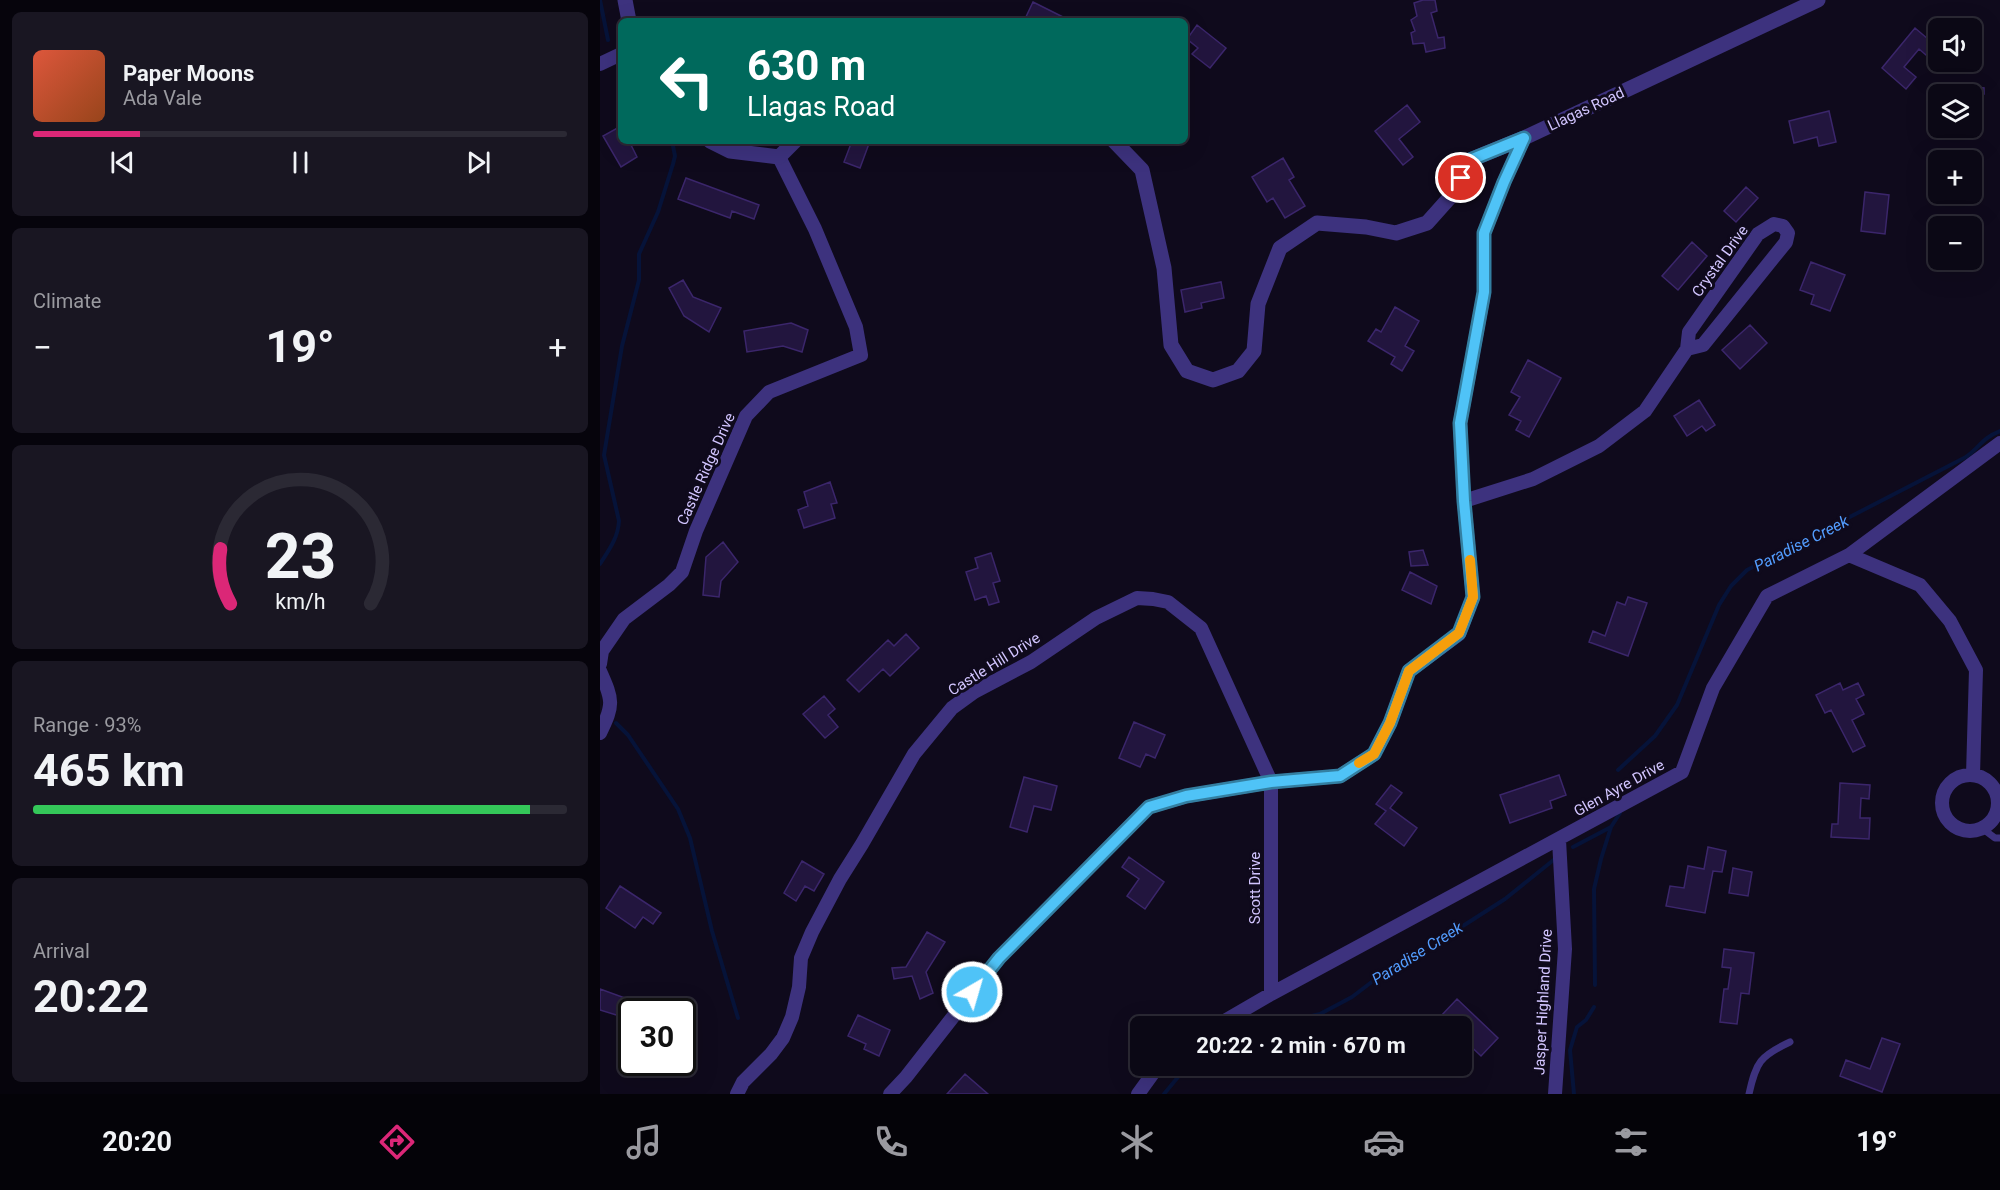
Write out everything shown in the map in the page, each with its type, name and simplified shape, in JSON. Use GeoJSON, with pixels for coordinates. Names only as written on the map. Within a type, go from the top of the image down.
{"type":"FeatureCollection","features":[{"type":"Feature","properties":{"kind":"street"},"geometry":{"type":"LineString","coordinates":[[625,0],[628,18]]}},
{"type":"Feature","properties":{"kind":"street","name":"Llagas Road"},"geometry":{"type":"LineString","coordinates":[[1117,144],[1142,170],[1164,268],[1171,345],[1187,371],[1213,380],[1238,371],[1254,351],[1258,304],[1280,248],[1317,223],[1366,227],[1396,233],[1427,223],[1452,195],[1470,160],[1524,138],[1818,0]]}},
{"type":"Feature","properties":{"kind":"street"},"geometry":{"type":"LineString","coordinates":[[600,64],[618,55]]}},
{"type":"Feature","properties":{"kind":"street"},"geometry":{"type":"LineString","coordinates":[[890,1094],[906,1077],[999,958],[1149,807],[1186,796],[1271,782],[1340,776],[1374,754],[1390,723],[1409,671],[1459,633],[1473,597],[1464,501],[1460,423],[1484,292],[1484,233],[1524,138]]}},
{"type":"Feature","properties":{"kind":"street"},"geometry":{"type":"LineString","coordinates":[[716,144],[730,151],[779,157],[792,144]]}},
{"type":"Feature","properties":{"kind":"street","name":"Castle Ridge Drive"},"geometry":{"type":"LineString","coordinates":[[600,664],[602,651],[624,619],[662,592],[682,572],[696,531],[746,416],[769,392],[861,355],[856,327],[815,229],[779,157]]}},
{"type":"Feature","properties":{"kind":"street","name":"Crystal Drive"},"geometry":{"type":"LineString","coordinates":[[1464,501],[1533,479],[1599,446],[1645,411],[1687,350],[1689,332],[1758,234],[1774,224],[1783,226],[1788,233],[1786,242],[1703,345],[1687,350]]}},
{"type":"Feature","properties":{"kind":"street","name":"Glen Ayre Drive"},"geometry":{"type":"LineString","coordinates":[[1233,1016],[1682,772],[1713,688],[1767,596],[1849,555],[2000,443]]}},
{"type":"Feature","properties":{"kind":"street"},"geometry":{"type":"LineString","coordinates":[[1849,555],[1920,585],[1950,621],[1976,670],[1973,775]]}},
{"type":"Feature","properties":{"kind":"street","name":"Castle Hill Drive"},"geometry":{"type":"LineString","coordinates":[[737,1094],[743,1082],[771,1054],[783,1038],[792,1017],[799,987],[801,958],[812,932],[840,879],[914,754],[952,708],[974,692],[1031,662],[1096,618],[1137,598],[1153,599],[1167,602],[1201,628],[1271,782]]}},
{"type":"Feature","properties":{"kind":"street"},"geometry":{"type":"LineString","coordinates":[[600,671],[611,700],[609,715],[600,733]]}},
{"type":"Feature","properties":{"kind":"street"},"geometry":{"type":"LineString","coordinates":[[1973,775],[1983,778],[1998,794],[1999,806],[1996,816],[1983,829],[1968,832],[1958,829],[1949,822],[1943,812],[1942,801],[1945,790],[1962,776],[1973,775]]}},
{"type":"Feature","properties":{"kind":"street","name":"Scott Drive"},"geometry":{"type":"LineString","coordinates":[[1271,782],[1271,994]]}},
{"type":"Feature","properties":{"kind":"street","name":"Jasper Highland Drive"},"geometry":{"type":"LineString","coordinates":[[1555,1094],[1564,949],[1559,840]]}},
{"type":"Feature","properties":{"kind":"street"},"geometry":{"type":"LineString","coordinates":[[1138,1094],[1151,1076]]}},
{"type":"Feature","properties":{"kind":"lane"},"geometry":{"type":"LineString","coordinates":[[1983,829],[1995,838],[2000,838]]}},
{"type":"Feature","properties":{"kind":"lane"},"geometry":{"type":"LineString","coordinates":[[1749,1094],[1754,1070],[1768,1053],[1790,1042]]}},
{"type":"Feature","properties":{"kind":"building"},"geometry":{"type":"Polygon","coordinates":[[[1435,0],[1437,11],[1431,13],[1438,38],[1444,37],[1445,48],[1426,52],[1424,43],[1413,44],[1411,33],[1415,31],[1411,20],[1417,16],[1414,3],[1435,0]]]}},
{"type":"Feature","properties":{"kind":"building"},"geometry":{"type":"Polygon","coordinates":[[[1033,2],[1065,18],[1025,18],[1033,2]]]}},
{"type":"Feature","properties":{"kind":"building"},"geometry":{"type":"Polygon","coordinates":[[[1197,25],[1226,48],[1210,68],[1192,54],[1198,48],[1188,38],[1197,25]]]}},
{"type":"Feature","properties":{"kind":"building"},"geometry":{"type":"Polygon","coordinates":[[[1915,28],[1928,39],[1928,53],[1926,55],[1919,49],[1904,67],[1916,77],[1906,89],[1882,68],[1915,28]]]}},
{"type":"Feature","properties":{"kind":"building"},"geometry":{"type":"Polygon","coordinates":[[[1407,105],[1420,122],[1399,139],[1413,157],[1403,165],[1375,131],[1407,105]]]}},
{"type":"Feature","properties":{"kind":"building"},"geometry":{"type":"Polygon","coordinates":[[[1829,111],[1836,142],[1819,146],[1817,137],[1794,143],[1789,121],[1829,111]]]}},
{"type":"Feature","properties":{"kind":"building"},"geometry":{"type":"Polygon","coordinates":[[[618,128],[618,144],[630,144],[637,157],[621,167],[603,136],[618,128]]]}},
{"type":"Feature","properties":{"kind":"building"},"geometry":{"type":"Polygon","coordinates":[[[851,144],[869,144],[860,168],[844,162],[851,144]]]}},
{"type":"Feature","properties":{"kind":"building"},"geometry":{"type":"Polygon","coordinates":[[[1283,158],[1294,177],[1289,180],[1305,206],[1285,218],[1273,198],[1267,202],[1252,177],[1283,158]]]}},
{"type":"Feature","properties":{"kind":"building"},"geometry":{"type":"Polygon","coordinates":[[[686,178],[759,205],[754,219],[732,211],[730,218],[678,199],[686,178]]]}},
{"type":"Feature","properties":{"kind":"building"},"geometry":{"type":"Polygon","coordinates":[[[1746,187],[1758,198],[1736,222],[1724,211],[1746,187]]]}},
{"type":"Feature","properties":{"kind":"building"},"geometry":{"type":"Polygon","coordinates":[[[1865,192],[1889,195],[1885,234],[1861,231],[1865,192]]]}},
{"type":"Feature","properties":{"kind":"building"},"geometry":{"type":"Polygon","coordinates":[[[1692,242],[1707,256],[1678,290],[1662,276],[1692,242]]]}},
{"type":"Feature","properties":{"kind":"building"},"geometry":{"type":"Polygon","coordinates":[[[1811,262],[1845,275],[1830,311],[1811,304],[1814,295],[1800,290],[1811,262]]]}},
{"type":"Feature","properties":{"kind":"building"},"geometry":{"type":"Polygon","coordinates":[[[683,280],[693,297],[721,308],[709,332],[684,316],[669,288],[683,280]]]}},
{"type":"Feature","properties":{"kind":"building"},"geometry":{"type":"Polygon","coordinates":[[[1221,282],[1224,298],[1201,303],[1202,308],[1185,312],[1181,290],[1221,282]]]}},
{"type":"Feature","properties":{"kind":"building"},"geometry":{"type":"Polygon","coordinates":[[[1395,307],[1419,321],[1405,346],[1414,351],[1402,371],[1391,364],[1395,357],[1368,341],[1376,329],[1381,332],[1395,307]]]}},
{"type":"Feature","properties":{"kind":"building"},"geometry":{"type":"Polygon","coordinates":[[[791,323],[808,330],[802,352],[783,346],[747,352],[744,331],[791,323]]]}},
{"type":"Feature","properties":{"kind":"building"},"geometry":{"type":"Polygon","coordinates":[[[1750,325],[1767,343],[1740,369],[1722,350],[1750,325]]]}},
{"type":"Feature","properties":{"kind":"building"},"geometry":{"type":"Polygon","coordinates":[[[1528,360],[1561,378],[1529,437],[1516,430],[1521,421],[1509,415],[1520,397],[1511,392],[1528,360]]]}},
{"type":"Feature","properties":{"kind":"building"},"geometry":{"type":"Polygon","coordinates":[[[1699,400],[1715,425],[1706,431],[1702,426],[1687,436],[1674,416],[1699,400]]]}},
{"type":"Feature","properties":{"kind":"building"},"geometry":{"type":"Polygon","coordinates":[[[830,482],[837,503],[831,504],[835,518],[804,528],[798,510],[808,506],[804,492],[830,482]]]}},
{"type":"Feature","properties":{"kind":"building"},"geometry":{"type":"Polygon","coordinates":[[[723,542],[738,562],[721,581],[719,597],[703,595],[706,557],[723,542]]]}},
{"type":"Feature","properties":{"kind":"building"},"geometry":{"type":"Polygon","coordinates":[[[1423,550],[1428,565],[1411,566],[1409,552],[1423,550]]]}},
{"type":"Feature","properties":{"kind":"building"},"geometry":{"type":"Polygon","coordinates":[[[991,553],[1000,581],[993,583],[999,602],[989,605],[986,596],[975,600],[966,572],[978,568],[975,558],[991,553]]]}},
{"type":"Feature","properties":{"kind":"building"},"geometry":{"type":"Polygon","coordinates":[[[1410,572],[1437,586],[1431,604],[1402,590],[1410,572]]]}},
{"type":"Feature","properties":{"kind":"building"},"geometry":{"type":"Polygon","coordinates":[[[1628,597],[1647,603],[1628,656],[1589,642],[1593,631],[1605,636],[1617,602],[1625,605],[1628,597]]]}},
{"type":"Feature","properties":{"kind":"building"},"geometry":{"type":"Polygon","coordinates":[[[906,634],[919,648],[890,676],[883,669],[859,692],[847,680],[888,640],[894,646],[906,634]]]}},
{"type":"Feature","properties":{"kind":"building"},"geometry":{"type":"Polygon","coordinates":[[[1840,683],[1843,690],[1858,683],[1864,695],[1856,699],[1864,714],[1852,720],[1865,746],[1853,752],[1831,710],[1825,713],[1816,695],[1840,683]]]}},
{"type":"Feature","properties":{"kind":"building"},"geometry":{"type":"Polygon","coordinates":[[[824,696],[835,709],[828,715],[838,727],[825,738],[803,714],[824,696]]]}},
{"type":"Feature","properties":{"kind":"building"},"geometry":{"type":"Polygon","coordinates":[[[1134,722],[1165,735],[1155,758],[1146,754],[1140,767],[1119,758],[1134,722]]]}},
{"type":"Feature","properties":{"kind":"building"},"geometry":{"type":"Polygon","coordinates":[[[1559,775],[1566,795],[1550,801],[1552,808],[1510,823],[1500,795],[1559,775]]]}},
{"type":"Feature","properties":{"kind":"building"},"geometry":{"type":"Polygon","coordinates":[[[1024,777],[1057,786],[1051,810],[1034,806],[1027,832],[1010,827],[1024,777]]]}},
{"type":"Feature","properties":{"kind":"building"},"geometry":{"type":"Polygon","coordinates":[[[1840,783],[1870,785],[1869,799],[1861,798],[1860,818],[1870,818],[1869,839],[1831,837],[1832,824],[1838,824],[1840,783]]]}},
{"type":"Feature","properties":{"kind":"building"},"geometry":{"type":"Polygon","coordinates":[[[1391,785],[1402,793],[1390,808],[1417,828],[1404,846],[1375,824],[1386,811],[1376,804],[1391,785]]]}},
{"type":"Feature","properties":{"kind":"building"},"geometry":{"type":"Polygon","coordinates":[[[1708,847],[1726,851],[1722,872],[1713,871],[1705,913],[1666,906],[1670,886],[1684,888],[1688,866],[1704,869],[1708,847]]]}},
{"type":"Feature","properties":{"kind":"building"},"geometry":{"type":"Polygon","coordinates":[[[1129,857],[1164,882],[1145,909],[1127,896],[1139,879],[1122,867],[1129,857]]]}},
{"type":"Feature","properties":{"kind":"building"},"geometry":{"type":"Polygon","coordinates":[[[802,861],[824,874],[814,891],[805,886],[796,901],[784,893],[802,861]]]}},
{"type":"Feature","properties":{"kind":"building"},"geometry":{"type":"Polygon","coordinates":[[[1733,868],[1752,872],[1748,896],[1729,893],[1733,868]]]}},
{"type":"Feature","properties":{"kind":"building"},"geometry":{"type":"Polygon","coordinates":[[[620,886],[661,913],[653,924],[643,917],[635,928],[606,908],[620,886]]]}},
{"type":"Feature","properties":{"kind":"building"},"geometry":{"type":"Polygon","coordinates":[[[927,932],[945,942],[926,972],[933,993],[920,999],[912,976],[894,979],[892,968],[906,967],[927,932]]]}},
{"type":"Feature","properties":{"kind":"building"},"geometry":{"type":"Polygon","coordinates":[[[1724,949],[1754,953],[1749,994],[1741,993],[1737,1024],[1720,1022],[1724,989],[1728,989],[1731,968],[1722,967],[1724,949]]]}},
{"type":"Feature","properties":{"kind":"building"},"geometry":{"type":"Polygon","coordinates":[[[600,989],[625,998],[618,998],[618,1016],[600,1010],[600,989]]]}},
{"type":"Feature","properties":{"kind":"building"},"geometry":{"type":"Polygon","coordinates":[[[1457,999],[1498,1038],[1481,1056],[1472,1047],[1472,1016],[1441,1016],[1457,999]]]}},
{"type":"Feature","properties":{"kind":"building"},"geometry":{"type":"Polygon","coordinates":[[[858,1015],[890,1030],[879,1056],[864,1049],[866,1044],[848,1036],[858,1015]]]}},
{"type":"Feature","properties":{"kind":"building"},"geometry":{"type":"Polygon","coordinates":[[[1882,1038],[1900,1044],[1882,1092],[1840,1076],[1846,1060],[1870,1069],[1882,1038]]]}},
{"type":"Feature","properties":{"kind":"building"},"geometry":{"type":"Polygon","coordinates":[[[965,1074],[988,1094],[947,1094],[965,1074]]]}},
{"type":"Feature","properties":{"kind":"waterway"},"geometry":{"type":"LineString","coordinates":[[600,0],[608,40]]}},
{"type":"Feature","properties":{"kind":"waterway"},"geometry":{"type":"LineString","coordinates":[[600,564],[615,538],[619,521],[604,455],[622,346],[639,280],[639,254],[658,212],[675,156],[673,144]]}},
{"type":"Feature","properties":{"kind":"waterway","name":"Paradise Creek"},"geometry":{"type":"LineString","coordinates":[[1618,770],[1655,736],[1677,705],[1719,605],[1731,586],[1747,570],[1966,457],[1985,440],[2000,431]]}},
{"type":"Feature","properties":{"kind":"waterway"},"geometry":{"type":"LineString","coordinates":[[616,723],[628,735],[678,809],[690,838],[712,931],[738,1018]]}},
{"type":"Feature","properties":{"kind":"waterway","name":"Paradise Creek"},"geometry":{"type":"LineString","coordinates":[[1573,847],[1611,827],[1620,813]]}},
{"type":"Feature","properties":{"kind":"waterway"},"geometry":{"type":"LineString","coordinates":[[1595,985],[1594,889],[1611,827]]}},
{"type":"Feature","properties":{"kind":"waterway","name":"Paradise Creek"},"geometry":{"type":"LineString","coordinates":[[1311,1016],[1320,1014],[1352,997],[1390,968],[1505,899],[1556,858]]}},
{"type":"Feature","properties":{"kind":"waterway"},"geometry":{"type":"LineString","coordinates":[[1574,1094],[1570,1050],[1577,1027],[1586,1020],[1594,1007]]}},
{"type":"Feature","properties":{"kind":"waterway","name":"Paradise Creek"},"geometry":{"type":"LineString","coordinates":[[1164,1094],[1179,1076]]}},
{"type":"Feature","properties":{"kind":"slow traffic"},"geometry":{"type":"LineString","coordinates":[[1359,763],[1374,754],[1390,723],[1409,671],[1459,633],[1473,597],[1470,560]]}},
{"type":"Feature","properties":{"kind":"route"},"geometry":{"type":"LineString","coordinates":[[972,992],[999,958],[1149,807],[1186,796],[1271,782],[1340,776],[1374,754],[1390,723],[1409,671],[1459,633],[1473,597],[1464,501],[1460,423],[1484,292],[1484,233],[1524,138],[1470,160],[1461,178]]}}]}
